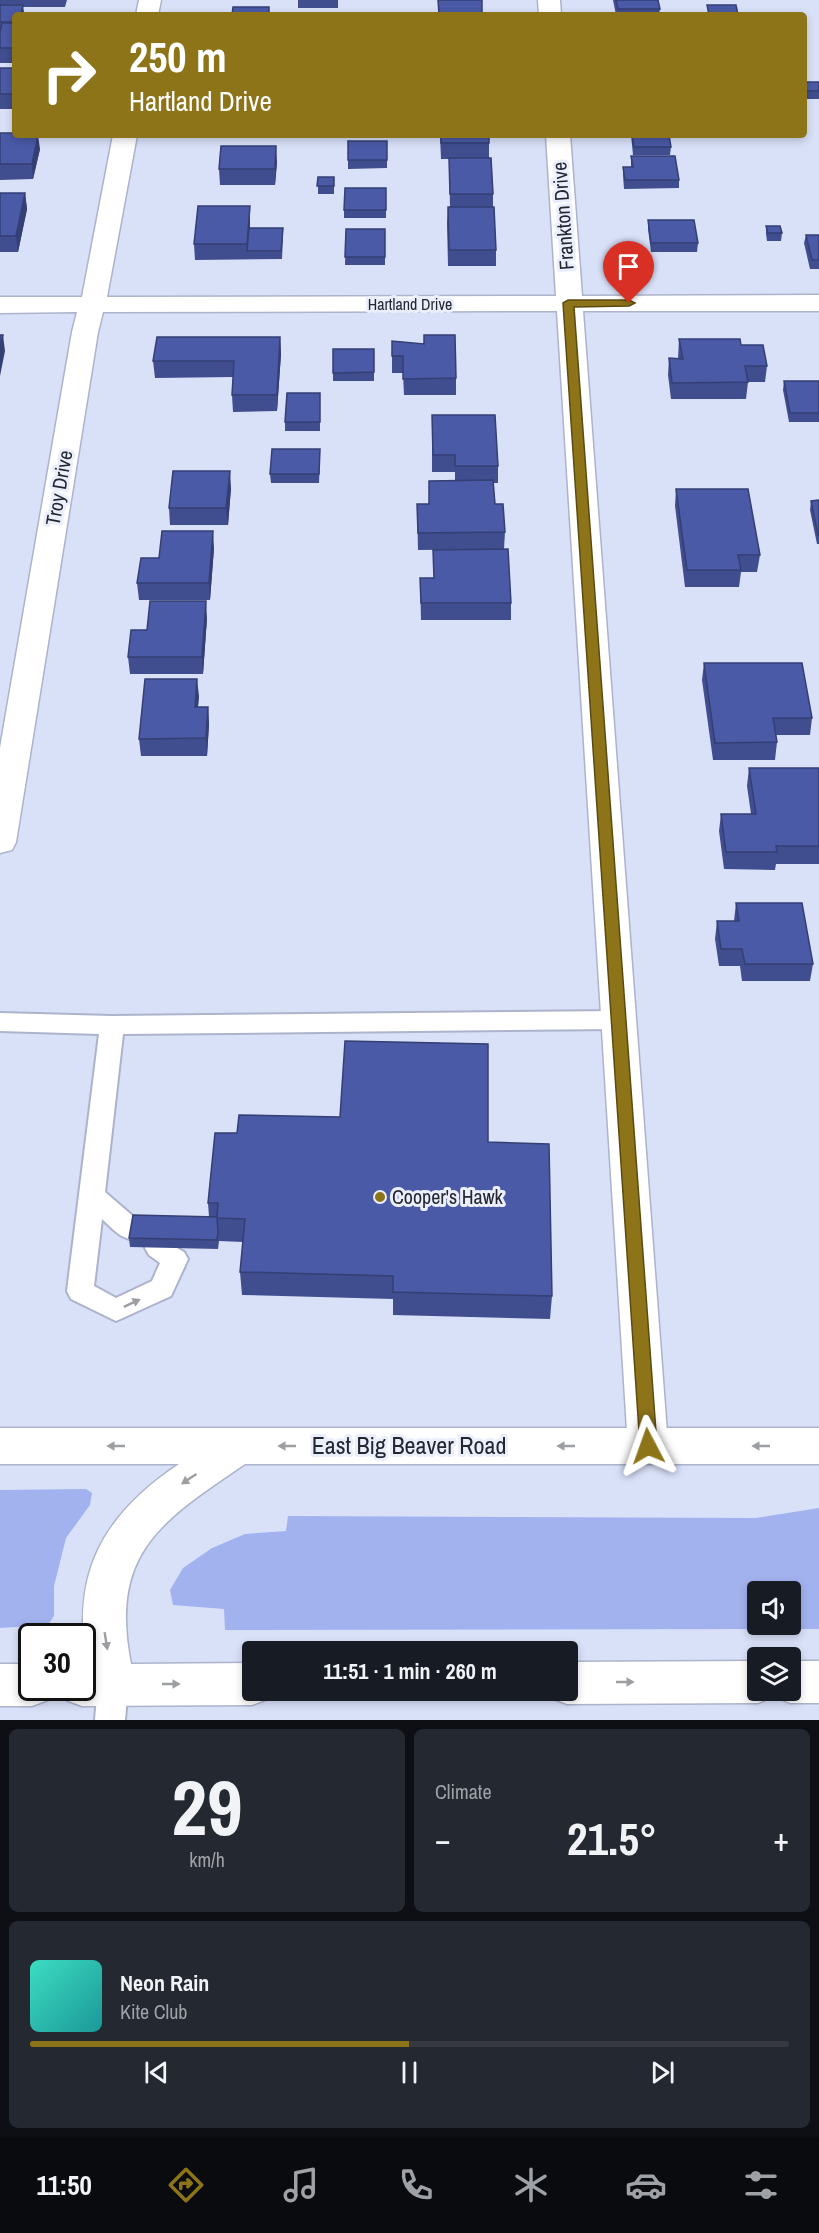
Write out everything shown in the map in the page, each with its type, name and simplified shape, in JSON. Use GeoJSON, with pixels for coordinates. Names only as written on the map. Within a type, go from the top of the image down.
{"type":"FeatureCollection","features":[{"type":"Feature","properties":{"kind":"street","name":"Troy Drive"},"geometry":{"type":"LineString","coordinates":[[0,842],[92,305],[124,138]]}},
{"type":"Feature","properties":{"kind":"street","name":"Frankton Drive"},"geometry":{"type":"LineString","coordinates":[[558,138],[648,1446]]}},
{"type":"Feature","properties":{"kind":"street","name":"Hartland Drive"},"geometry":{"type":"LineString","coordinates":[[0,305],[819,303]]}},
{"type":"Feature","properties":{"kind":"street","name":"East Big Beaver Road"},"geometry":{"type":"LineString","coordinates":[[0,1446],[819,1446]]}},
{"type":"Feature","properties":{"kind":"street"},"geometry":{"type":"LineString","coordinates":[[238,1446],[164,1496],[124,1540],[108,1583],[103,1621],[102,1696],[242,1685]]}},
{"type":"Feature","properties":{"kind":"street"},"geometry":{"type":"LineString","coordinates":[[578,1683],[747,1682]]}},
{"type":"Feature","properties":{"kind":"street"},"geometry":{"type":"LineString","coordinates":[[801,1682],[819,1682]]}},
{"type":"Feature","properties":{"kind":"street"},"geometry":{"type":"LineString","coordinates":[[0,1684],[18,1685]]}},
{"type":"Feature","properties":{"kind":"lane"},"geometry":{"type":"LineString","coordinates":[[0,1022],[112,1025],[617,1020]]}},
{"type":"Feature","properties":{"kind":"lane"},"geometry":{"type":"LineString","coordinates":[[112,1025],[80,1291],[116,1310],[162,1288],[175,1260],[158,1248]]}},
{"type":"Feature","properties":{"kind":"lane"},"geometry":{"type":"LineString","coordinates":[[91,1195],[133,1231]]}},
{"type":"Feature","properties":{"kind":"shaded area"},"geometry":{"type":"Polygon","coordinates":[[[86,1489],[92,1493],[90,1505],[66,1538],[54,1586],[54,1616],[49,1623],[18,1623],[18,1627],[0,1628],[0,1490],[86,1489]]]}},
{"type":"Feature","properties":{"kind":"shaded area"},"geometry":{"type":"Polygon","coordinates":[[[819,1508],[819,1629],[801,1629],[801,1581],[747,1581],[747,1629],[225,1630],[224,1609],[173,1605],[170,1590],[183,1568],[212,1548],[245,1534],[286,1531],[288,1516],[756,1518],[819,1508]]]}},
{"type":"Feature","properties":{"kind":"building"},"geometry":{"type":"Polygon","coordinates":[[[438,0],[482,0],[482,12],[439,12],[438,0]]]}},
{"type":"Feature","properties":{"kind":"building"},"geometry":{"type":"Polygon","coordinates":[[[616,0],[658,0],[660,9],[618,9],[616,0]]]}},
{"type":"Feature","properties":{"kind":"building"},"geometry":{"type":"Polygon","coordinates":[[[0,5],[23,5],[22,12],[12,12],[12,22],[0,22],[0,5]]]}},
{"type":"Feature","properties":{"kind":"building"},"geometry":{"type":"Polygon","coordinates":[[[707,5],[736,5],[737,12],[708,12],[707,5]]]}},
{"type":"Feature","properties":{"kind":"building"},"geometry":{"type":"Polygon","coordinates":[[[233,7],[269,7],[269,12],[232,12],[233,7]]]}},
{"type":"Feature","properties":{"kind":"building"},"geometry":{"type":"Polygon","coordinates":[[[2,23],[12,23],[12,48],[0,48],[2,23]]]}},
{"type":"Feature","properties":{"kind":"building"},"geometry":{"type":"Polygon","coordinates":[[[0,68],[12,68],[12,94],[0,94],[0,68]]]}},
{"type":"Feature","properties":{"kind":"building"},"geometry":{"type":"Polygon","coordinates":[[[807,82],[819,82],[819,91],[807,91],[807,82]]]}},
{"type":"Feature","properties":{"kind":"building"},"geometry":{"type":"Polygon","coordinates":[[[0,133],[12,133],[12,138],[37,138],[32,164],[0,164],[0,133]]]}},
{"type":"Feature","properties":{"kind":"building"},"geometry":{"type":"Polygon","coordinates":[[[441,138],[489,138],[489,143],[441,143],[441,138]]]}},
{"type":"Feature","properties":{"kind":"building"},"geometry":{"type":"Polygon","coordinates":[[[632,138],[670,138],[671,147],[634,147],[632,138]]]}},
{"type":"Feature","properties":{"kind":"building"},"geometry":{"type":"Polygon","coordinates":[[[348,141],[387,141],[387,160],[348,160],[348,141]]]}},
{"type":"Feature","properties":{"kind":"building"},"geometry":{"type":"Polygon","coordinates":[[[221,146],[276,146],[275,169],[219,169],[221,146]]]}},
{"type":"Feature","properties":{"kind":"building"},"geometry":{"type":"Polygon","coordinates":[[[631,156],[675,156],[679,180],[625,180],[623,167],[633,167],[631,156]]]}},
{"type":"Feature","properties":{"kind":"building"},"geometry":{"type":"Polygon","coordinates":[[[449,158],[491,158],[493,194],[450,194],[449,158]]]}},
{"type":"Feature","properties":{"kind":"building"},"geometry":{"type":"Polygon","coordinates":[[[318,177],[334,177],[334,186],[317,186],[318,177]]]}},
{"type":"Feature","properties":{"kind":"building"},"geometry":{"type":"Polygon","coordinates":[[[345,188],[386,188],[386,210],[344,210],[345,188]]]}},
{"type":"Feature","properties":{"kind":"building"},"geometry":{"type":"Polygon","coordinates":[[[0,193],[25,193],[16,236],[0,236],[0,193]]]}},
{"type":"Feature","properties":{"kind":"building"},"geometry":{"type":"Polygon","coordinates":[[[198,206],[250,206],[247,244],[194,244],[198,206]]]}},
{"type":"Feature","properties":{"kind":"building"},"geometry":{"type":"Polygon","coordinates":[[[448,207],[494,207],[496,250],[449,250],[448,207]]]}},
{"type":"Feature","properties":{"kind":"building"},"geometry":{"type":"Polygon","coordinates":[[[648,220],[694,220],[698,243],[651,243],[648,220]]]}},
{"type":"Feature","properties":{"kind":"building"},"geometry":{"type":"Polygon","coordinates":[[[766,226],[780,226],[782,233],[768,233],[766,226]]]}},
{"type":"Feature","properties":{"kind":"building"},"geometry":{"type":"Polygon","coordinates":[[[249,228],[283,228],[281,251],[247,251],[249,228]]]}},
{"type":"Feature","properties":{"kind":"building"},"geometry":{"type":"Polygon","coordinates":[[[346,229],[385,229],[385,257],[345,257],[346,229]]]}},
{"type":"Feature","properties":{"kind":"building"},"geometry":{"type":"Polygon","coordinates":[[[806,235],[819,235],[819,260],[812,260],[806,235]]]}},
{"type":"Feature","properties":{"kind":"building"},"geometry":{"type":"Polygon","coordinates":[[[424,335],[455,335],[456,378],[403,379],[403,356],[392,356],[392,341],[424,344],[424,335]]]}},
{"type":"Feature","properties":{"kind":"building"},"geometry":{"type":"Polygon","coordinates":[[[157,337],[280,337],[277,395],[232,395],[234,361],[153,361],[157,337]]]}},
{"type":"Feature","properties":{"kind":"building"},"geometry":{"type":"Polygon","coordinates":[[[679,339],[740,339],[741,345],[763,345],[767,366],[745,366],[748,382],[672,383],[669,358],[683,359],[679,339]]]}},
{"type":"Feature","properties":{"kind":"building"},"geometry":{"type":"Polygon","coordinates":[[[333,349],[374,349],[374,372],[333,373],[333,349]]]}},
{"type":"Feature","properties":{"kind":"building"},"geometry":{"type":"Polygon","coordinates":[[[784,381],[819,381],[819,413],[790,413],[784,381]]]}},
{"type":"Feature","properties":{"kind":"building"},"geometry":{"type":"Polygon","coordinates":[[[287,393],[320,393],[320,422],[285,422],[287,393]]]}},
{"type":"Feature","properties":{"kind":"building"},"geometry":{"type":"Polygon","coordinates":[[[432,415],[495,415],[498,466],[455,466],[455,455],[433,455],[432,415]]]}},
{"type":"Feature","properties":{"kind":"building"},"geometry":{"type":"Polygon","coordinates":[[[272,449],[320,449],[319,474],[270,474],[272,449]]]}},
{"type":"Feature","properties":{"kind":"building"},"geometry":{"type":"Polygon","coordinates":[[[173,471],[230,471],[226,508],[169,508],[173,471]]]}},
{"type":"Feature","properties":{"kind":"building"},"geometry":{"type":"Polygon","coordinates":[[[493,480],[495,504],[503,504],[505,532],[418,533],[417,504],[429,504],[429,481],[493,480]]]}},
{"type":"Feature","properties":{"kind":"building"},"geometry":{"type":"Polygon","coordinates":[[[676,489],[748,489],[760,555],[738,555],[741,570],[687,570],[676,489]]]}},
{"type":"Feature","properties":{"kind":"building"},"geometry":{"type":"Polygon","coordinates":[[[819,500],[819,535],[818,535],[811,501],[819,500]]]}},
{"type":"Feature","properties":{"kind":"building"},"geometry":{"type":"Polygon","coordinates":[[[162,531],[213,531],[209,583],[137,583],[141,558],[159,558],[162,531]]]}},
{"type":"Feature","properties":{"kind":"building"},"geometry":{"type":"Polygon","coordinates":[[[508,549],[511,603],[421,603],[420,578],[434,578],[433,550],[508,549]]]}},
{"type":"Feature","properties":{"kind":"building"},"geometry":{"type":"Polygon","coordinates":[[[150,601],[206,601],[202,657],[128,657],[131,630],[147,630],[150,601]]]}},
{"type":"Feature","properties":{"kind":"building"},"geometry":{"type":"Polygon","coordinates":[[[704,663],[802,663],[812,718],[773,718],[777,742],[715,743],[704,663]]]}},
{"type":"Feature","properties":{"kind":"building"},"geometry":{"type":"Polygon","coordinates":[[[145,679],[197,679],[195,707],[208,707],[206,738],[139,739],[145,679]]]}},
{"type":"Feature","properties":{"kind":"building"},"geometry":{"type":"Polygon","coordinates":[[[749,768],[819,768],[819,846],[776,846],[777,852],[726,852],[721,814],[756,814],[749,768]]]}},
{"type":"Feature","properties":{"kind":"building"},"geometry":{"type":"Polygon","coordinates":[[[736,903],[802,903],[813,964],[745,964],[742,949],[721,949],[717,921],[739,921],[736,903]]]}},
{"type":"Feature","properties":{"kind":"building","name":"Cooper's Hawk"},"geometry":{"type":"Polygon","coordinates":[[[345,1041],[488,1044],[488,1142],[549,1144],[552,1296],[393,1292],[393,1276],[240,1272],[245,1219],[217,1218],[218,1203],[208,1203],[215,1133],[237,1133],[239,1115],[340,1117],[345,1041]]]}},
{"type":"Feature","properties":{"kind":"building"},"geometry":{"type":"Polygon","coordinates":[[[133,1215],[217,1217],[217,1240],[129,1238],[133,1215]]]}},
{"type":"Feature","properties":{"kind":"place","name":"Cooper's Hawk"},"geometry":{"type":"Point","coordinates":[380,1197]}},
{"type":"Feature","properties":{"kind":"route"},"geometry":{"type":"LineString","coordinates":[[629,303],[568,303],[648,1446]]}}]}
